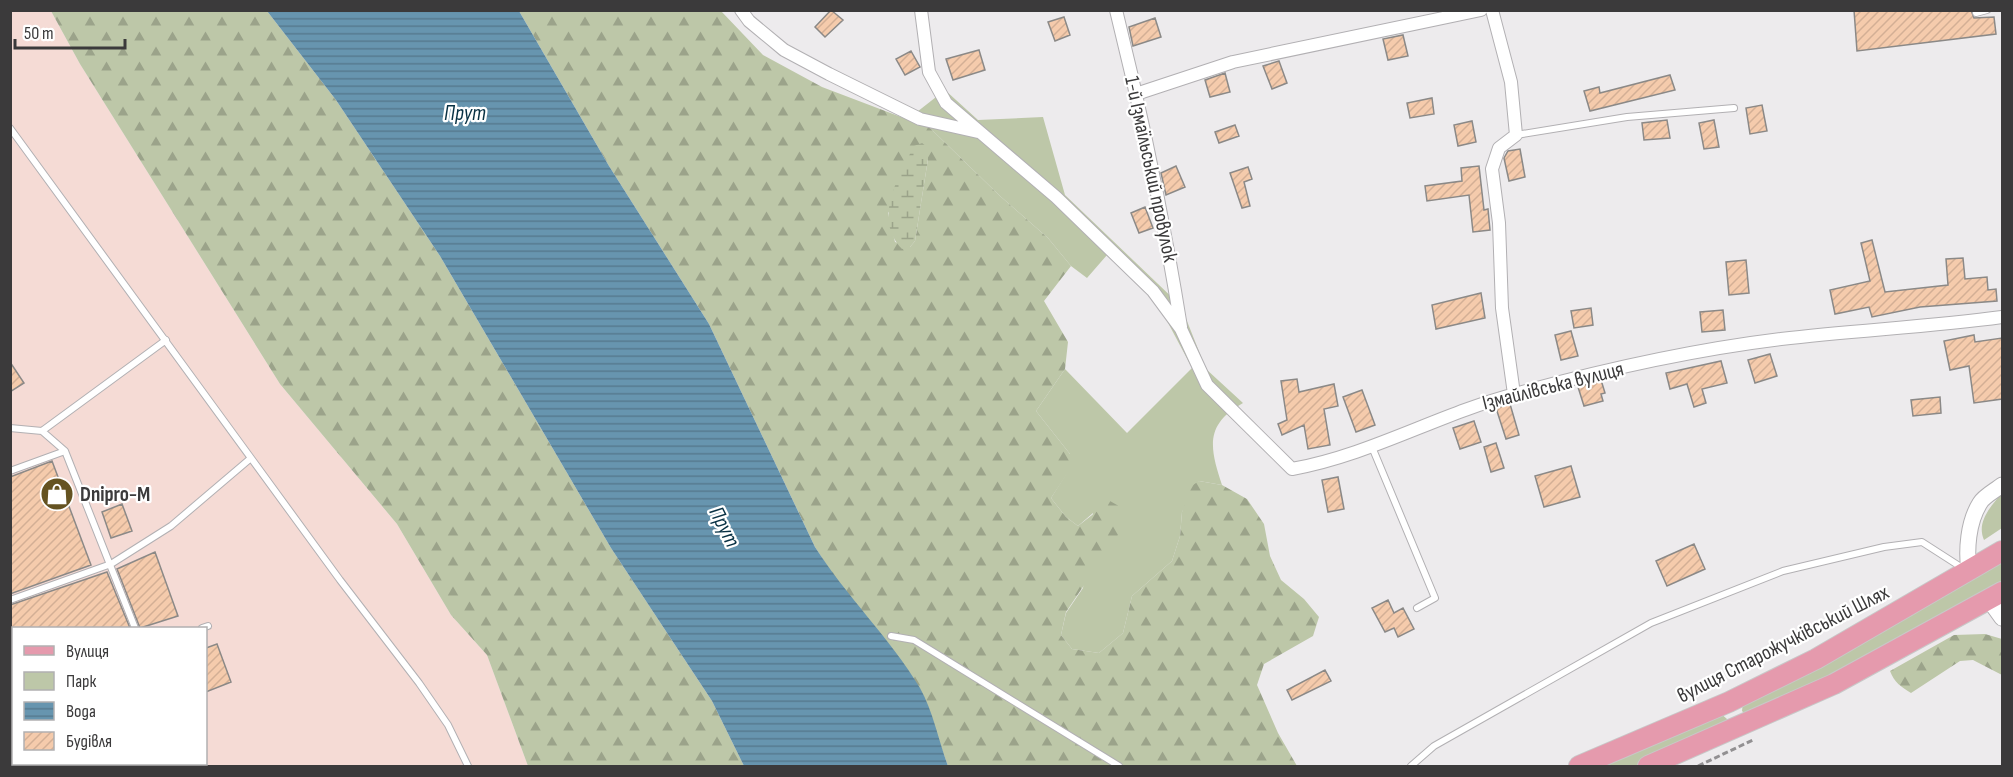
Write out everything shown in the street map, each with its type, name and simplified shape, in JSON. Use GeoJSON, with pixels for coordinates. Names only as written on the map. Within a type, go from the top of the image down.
{"type":"FeatureCollection","features":[{"type":"Feature","properties":{"kind":"main road","name":"вулиця Старожучківський Шлях"},"geometry":{"type":"LineString","coordinates":[[1579,766],[1729,702],[1816,659],[1970,572],[2002,551]]}},
{"type":"Feature","properties":{"kind":"main road"},"geometry":{"type":"LineString","coordinates":[[1648,766],[1740,728],[1834,684],[1996,596]]}},
{"type":"Feature","properties":{"kind":"main road"},"geometry":{"type":"LineString","coordinates":[[1729,702],[1740,728]]}},
{"type":"Feature","properties":{"kind":"street"},"geometry":{"type":"LineString","coordinates":[[741,10],[749,21],[784,50],[829,74],[920,119],[980,132]]}},
{"type":"Feature","properties":{"kind":"street"},"geometry":{"type":"LineString","coordinates":[[921,10],[929,72],[946,103],[1056,197],[1145,283],[1181,329]]}},
{"type":"Feature","properties":{"kind":"street","name":"1-й Ізмаїльський провулок"},"geometry":{"type":"LineString","coordinates":[[1116,10],[1137,94],[1169,254],[1181,329]]}},
{"type":"Feature","properties":{"kind":"street"},"geometry":{"type":"LineString","coordinates":[[1137,94],[1233,62],[1481,10]]}},
{"type":"Feature","properties":{"kind":"street"},"geometry":{"type":"LineString","coordinates":[[1492,10],[1511,82],[1516,135],[1499,148],[1492,169],[1499,224],[1502,308],[1514,394]]}},
{"type":"Feature","properties":{"kind":"street","name":"Ізмайлівська вулиця"},"geometry":{"type":"LineString","coordinates":[[1181,329],[1207,385],[1292,469],[1372,447],[1457,411],[1514,394],[1676,355],[1781,339],[2002,317]]}},
{"type":"Feature","properties":{"kind":"street"},"geometry":{"type":"LineString","coordinates":[[1970,572],[1967,560],[1970,531],[1981,501],[2002,485]]}},
{"type":"Feature","properties":{"kind":"street"},"geometry":{"type":"LineString","coordinates":[[1996,596],[2002,618]]}},
{"type":"Feature","properties":{"kind":"lane"},"geometry":{"type":"LineString","coordinates":[[1976,13],[1987,10]]}},
{"type":"Feature","properties":{"kind":"lane"},"geometry":{"type":"LineString","coordinates":[[1516,135],[1627,117],[1734,108]]}},
{"type":"Feature","properties":{"kind":"lane"},"geometry":{"type":"LineString","coordinates":[[10,128],[419,683],[447,725],[468,766]]}},
{"type":"Feature","properties":{"kind":"lane"},"geometry":{"type":"LineString","coordinates":[[42,431],[166,340]]}},
{"type":"Feature","properties":{"kind":"lane"},"geometry":{"type":"LineString","coordinates":[[10,428],[42,431],[65,451],[135,627]]}},
{"type":"Feature","properties":{"kind":"lane"},"geometry":{"type":"LineString","coordinates":[[1372,447],[1435,598],[1417,608]]}},
{"type":"Feature","properties":{"kind":"lane"},"geometry":{"type":"LineString","coordinates":[[10,471],[65,451]]}},
{"type":"Feature","properties":{"kind":"lane"},"geometry":{"type":"LineString","coordinates":[[10,600],[111,564],[171,526],[251,458]]}},
{"type":"Feature","properties":{"kind":"lane"},"geometry":{"type":"LineString","coordinates":[[1411,766],[1434,746],[1651,623],[1783,571],[1884,547],[1922,542],[1970,572]]}},
{"type":"Feature","properties":{"kind":"lane"},"geometry":{"type":"LineString","coordinates":[[891,636],[914,640],[1119,766]]}},
{"type":"Feature","properties":{"kind":"shaded area"},"geometry":{"type":"Polygon","coordinates":[[[11,11],[51,11],[80,64],[280,384],[397,524],[451,615],[487,655],[528,766],[11,766],[11,11]]]}},
{"type":"Feature","properties":{"kind":"green space"},"geometry":{"type":"Polygon","coordinates":[[[51,11],[267,11],[336,100],[440,256],[611,548],[712,701],[744,766],[528,766],[487,655],[451,615],[397,524],[280,384],[80,64],[51,11]]]}},
{"type":"Feature","properties":{"kind":"green space"},"geometry":{"type":"Polygon","coordinates":[[[519,11],[721,11],[763,55],[822,87],[930,128],[1000,196],[1048,238],[1071,266],[1044,301],[1068,342],[1065,369],[1036,411],[1070,454],[1071,468],[1051,498],[1066,517],[1078,526],[1110,501],[1124,509],[1124,526],[1066,612],[1061,635],[1072,649],[1099,653],[1123,633],[1132,596],[1172,561],[1180,536],[1182,512],[1190,487],[1199,481],[1222,485],[1247,499],[1264,524],[1270,556],[1281,580],[1304,599],[1319,617],[1313,636],[1264,664],[1257,685],[1278,733],[1297,766],[948,766],[920,689],[833,575],[815,547],[709,324],[609,166],[519,11]],[[928,159],[888,213],[895,242],[910,247],[915,241],[928,159]]]}},
{"type":"Feature","properties":{"kind":"green space"},"geometry":{"type":"Polygon","coordinates":[[[945,90],[978,120],[1043,117],[1065,195],[1181,306],[1206,369],[1243,403],[1230,411],[1222,420],[1213,438],[1215,460],[1222,485],[1199,481],[1182,512],[1180,536],[1172,561],[1132,596],[1123,633],[1099,653],[1072,649],[1061,635],[1066,613],[1083,588],[1093,513],[1078,526],[1066,517],[1051,498],[1070,468],[1070,454],[1036,411],[1065,369],[1127,433],[1192,368],[1157,302],[1107,255],[1087,278],[1071,266],[1048,238],[1000,196],[930,128],[908,119],[945,90]]]}},
{"type":"Feature","properties":{"kind":"green space"},"geometry":{"type":"Polygon","coordinates":[[[922,143],[927,147],[928,159],[915,241],[910,247],[902,249],[889,224],[891,198],[914,146],[922,143]]]}},
{"type":"Feature","properties":{"kind":"green space"},"geometry":{"type":"Polygon","coordinates":[[[2002,493],[2002,528],[1984,540],[1983,521],[2002,493]]]}},
{"type":"Feature","properties":{"kind":"green space"},"geometry":{"type":"Polygon","coordinates":[[[2002,560],[2002,581],[1986,592],[1832,675],[1748,717],[1742,711],[1743,702],[2002,560]]]}},
{"type":"Feature","properties":{"kind":"green space"},"geometry":{"type":"Polygon","coordinates":[[[1985,634],[2002,639],[2002,675],[1973,660],[1960,661],[1911,693],[1898,684],[1890,671],[1954,635],[1985,634]]]}},
{"type":"Feature","properties":{"kind":"green space"},"geometry":{"type":"Polygon","coordinates":[[[1719,712],[1727,719],[1725,729],[1649,766],[1601,766],[1719,712]]]}},
{"type":"Feature","properties":{"kind":"water","name":"Прут"},"geometry":{"type":"Polygon","coordinates":[[[267,11],[519,11],[609,166],[709,324],[815,547],[920,688],[932,716],[948,766],[744,766],[712,701],[611,548],[440,256],[336,100],[267,11]]]}},
{"type":"Feature","properties":{"kind":"building"},"geometry":{"type":"Polygon","coordinates":[[[831,10],[843,20],[825,37],[815,27],[831,10]]]}},
{"type":"Feature","properties":{"kind":"building"},"geometry":{"type":"Polygon","coordinates":[[[1854,10],[1971,10],[1974,18],[1994,17],[1996,34],[1857,51],[1854,10]]]}},
{"type":"Feature","properties":{"kind":"building"},"geometry":{"type":"Polygon","coordinates":[[[1064,17],[1070,35],[1055,41],[1048,22],[1064,17]]]}},
{"type":"Feature","properties":{"kind":"building"},"geometry":{"type":"Polygon","coordinates":[[[1155,18],[1161,37],[1133,46],[1129,27],[1155,18]]]}},
{"type":"Feature","properties":{"kind":"building"},"geometry":{"type":"Polygon","coordinates":[[[1403,35],[1408,56],[1388,60],[1383,39],[1403,35]]]}},
{"type":"Feature","properties":{"kind":"building"},"geometry":{"type":"Polygon","coordinates":[[[979,50],[985,70],[953,80],[946,59],[979,50]]]}},
{"type":"Feature","properties":{"kind":"building"},"geometry":{"type":"Polygon","coordinates":[[[911,51],[920,67],[905,75],[896,59],[911,51]]]}},
{"type":"Feature","properties":{"kind":"building"},"geometry":{"type":"Polygon","coordinates":[[[1279,61],[1287,83],[1272,89],[1263,66],[1279,61]]]}},
{"type":"Feature","properties":{"kind":"building"},"geometry":{"type":"Polygon","coordinates":[[[1225,73],[1230,92],[1210,97],[1205,80],[1225,73]]]}},
{"type":"Feature","properties":{"kind":"building"},"geometry":{"type":"Polygon","coordinates":[[[1670,75],[1675,90],[1590,111],[1584,91],[1599,87],[1600,93],[1670,75]]]}},
{"type":"Feature","properties":{"kind":"building"},"geometry":{"type":"Polygon","coordinates":[[[1432,98],[1434,114],[1410,118],[1407,103],[1432,98]]]}},
{"type":"Feature","properties":{"kind":"building"},"geometry":{"type":"Polygon","coordinates":[[[1762,105],[1767,131],[1750,134],[1746,108],[1762,105]]]}},
{"type":"Feature","properties":{"kind":"building"},"geometry":{"type":"Polygon","coordinates":[[[1667,120],[1670,138],[1644,140],[1642,123],[1667,120]]]}},
{"type":"Feature","properties":{"kind":"building"},"geometry":{"type":"Polygon","coordinates":[[[1714,120],[1719,147],[1704,149],[1699,123],[1714,120]]]}},
{"type":"Feature","properties":{"kind":"building"},"geometry":{"type":"Polygon","coordinates":[[[1472,121],[1476,142],[1458,146],[1454,125],[1472,121]]]}},
{"type":"Feature","properties":{"kind":"building"},"geometry":{"type":"Polygon","coordinates":[[[1235,125],[1239,136],[1219,143],[1215,132],[1235,125]]]}},
{"type":"Feature","properties":{"kind":"building"},"geometry":{"type":"Polygon","coordinates":[[[1520,149],[1525,177],[1509,181],[1504,158],[1508,151],[1520,149]]]}},
{"type":"Feature","properties":{"kind":"building"},"geometry":{"type":"Polygon","coordinates":[[[1176,166],[1185,187],[1166,195],[1161,173],[1176,166]]]}},
{"type":"Feature","properties":{"kind":"building"},"geometry":{"type":"Polygon","coordinates":[[[1479,166],[1484,210],[1488,209],[1490,230],[1473,232],[1469,195],[1427,201],[1425,186],[1462,181],[1461,168],[1479,166]]]}},
{"type":"Feature","properties":{"kind":"building"},"geometry":{"type":"Polygon","coordinates":[[[1248,167],[1252,179],[1244,182],[1250,206],[1242,208],[1230,173],[1248,167]]]}},
{"type":"Feature","properties":{"kind":"building"},"geometry":{"type":"Polygon","coordinates":[[[1145,207],[1153,228],[1139,233],[1131,213],[1145,207]]]}},
{"type":"Feature","properties":{"kind":"building"},"geometry":{"type":"Polygon","coordinates":[[[1872,240],[1885,292],[1948,285],[1946,259],[1963,258],[1965,279],[1987,277],[1988,290],[1996,289],[1997,301],[1920,307],[1872,317],[1869,307],[1835,314],[1830,290],[1870,281],[1861,243],[1872,240]]]}},
{"type":"Feature","properties":{"kind":"building"},"geometry":{"type":"Polygon","coordinates":[[[1746,260],[1749,293],[1729,295],[1726,262],[1746,260]]]}},
{"type":"Feature","properties":{"kind":"building"},"geometry":{"type":"Polygon","coordinates":[[[1481,293],[1485,318],[1436,329],[1432,305],[1481,293]]]}},
{"type":"Feature","properties":{"kind":"building"},"geometry":{"type":"Polygon","coordinates":[[[1591,308],[1593,325],[1574,328],[1571,311],[1591,308]]]}},
{"type":"Feature","properties":{"kind":"building"},"geometry":{"type":"Polygon","coordinates":[[[1723,310],[1725,330],[1702,332],[1700,312],[1723,310]]]}},
{"type":"Feature","properties":{"kind":"building"},"geometry":{"type":"Polygon","coordinates":[[[1571,331],[1578,356],[1561,360],[1555,335],[1571,331]]]}},
{"type":"Feature","properties":{"kind":"building"},"geometry":{"type":"Polygon","coordinates":[[[1974,335],[1975,342],[2002,338],[2002,399],[1974,403],[1969,366],[1950,370],[1944,341],[1974,335]]]}},
{"type":"Feature","properties":{"kind":"building"},"geometry":{"type":"Polygon","coordinates":[[[1770,354],[1777,376],[1755,383],[1748,360],[1770,354]]]}},
{"type":"Feature","properties":{"kind":"building"},"geometry":{"type":"Polygon","coordinates":[[[1721,361],[1727,383],[1702,389],[1706,403],[1694,407],[1687,384],[1670,389],[1666,373],[1721,361]]]}},
{"type":"Feature","properties":{"kind":"building"},"geometry":{"type":"Polygon","coordinates":[[[10,362],[24,383],[10,392],[10,362]]]}},
{"type":"Feature","properties":{"kind":"building"},"geometry":{"type":"Polygon","coordinates":[[[1297,379],[1299,392],[1334,384],[1338,406],[1324,409],[1330,445],[1308,449],[1304,425],[1282,435],[1278,424],[1287,420],[1281,381],[1297,379]]]}},
{"type":"Feature","properties":{"kind":"building"},"geometry":{"type":"Polygon","coordinates":[[[1601,380],[1605,393],[1601,394],[1603,401],[1584,406],[1578,387],[1601,380]]]}},
{"type":"Feature","properties":{"kind":"building"},"geometry":{"type":"Polygon","coordinates":[[[1362,390],[1375,425],[1356,432],[1343,397],[1362,390]]]}},
{"type":"Feature","properties":{"kind":"building"},"geometry":{"type":"Polygon","coordinates":[[[1940,397],[1941,413],[1913,416],[1911,400],[1940,397]]]}},
{"type":"Feature","properties":{"kind":"building"},"geometry":{"type":"Polygon","coordinates":[[[1510,404],[1519,435],[1506,439],[1496,408],[1510,404]]]}},
{"type":"Feature","properties":{"kind":"building"},"geometry":{"type":"Polygon","coordinates":[[[1474,421],[1481,442],[1460,449],[1453,428],[1474,421]]]}},
{"type":"Feature","properties":{"kind":"building"},"geometry":{"type":"Polygon","coordinates":[[[1496,443],[1504,468],[1491,472],[1484,447],[1496,443]]]}},
{"type":"Feature","properties":{"kind":"building"},"geometry":{"type":"Polygon","coordinates":[[[52,461],[91,565],[10,594],[10,477],[52,461]]]}},
{"type":"Feature","properties":{"kind":"building"},"geometry":{"type":"Polygon","coordinates":[[[1571,466],[1580,497],[1544,507],[1535,476],[1571,466]]]}},
{"type":"Feature","properties":{"kind":"building"},"geometry":{"type":"Polygon","coordinates":[[[1338,477],[1344,509],[1328,512],[1322,480],[1338,477]]]}},
{"type":"Feature","properties":{"kind":"building"},"geometry":{"type":"Polygon","coordinates":[[[122,504],[132,531],[111,538],[102,512],[122,504]]]}},
{"type":"Feature","properties":{"kind":"building"},"geometry":{"type":"Polygon","coordinates":[[[1694,544],[1705,569],[1667,586],[1656,561],[1694,544]]]}},
{"type":"Feature","properties":{"kind":"building"},"geometry":{"type":"Polygon","coordinates":[[[155,552],[178,616],[140,627],[117,569],[155,552]]]}},
{"type":"Feature","properties":{"kind":"building"},"geometry":{"type":"Polygon","coordinates":[[[107,572],[130,627],[10,628],[10,605],[107,572]]]}},
{"type":"Feature","properties":{"kind":"building"},"geometry":{"type":"Polygon","coordinates":[[[1388,600],[1394,613],[1403,608],[1414,629],[1398,637],[1394,628],[1385,632],[1372,608],[1388,600]]]}},
{"type":"Feature","properties":{"kind":"building"},"geometry":{"type":"Polygon","coordinates":[[[217,644],[231,682],[207,692],[207,648],[217,644]]]}},
{"type":"Feature","properties":{"kind":"building"},"geometry":{"type":"Polygon","coordinates":[[[1325,670],[1331,681],[1292,700],[1287,690],[1325,670]]]}},
{"type":"Feature","properties":{"kind":"place","name":"Dnipro-M"},"geometry":{"type":"Point","coordinates":[57,494]}}]}
